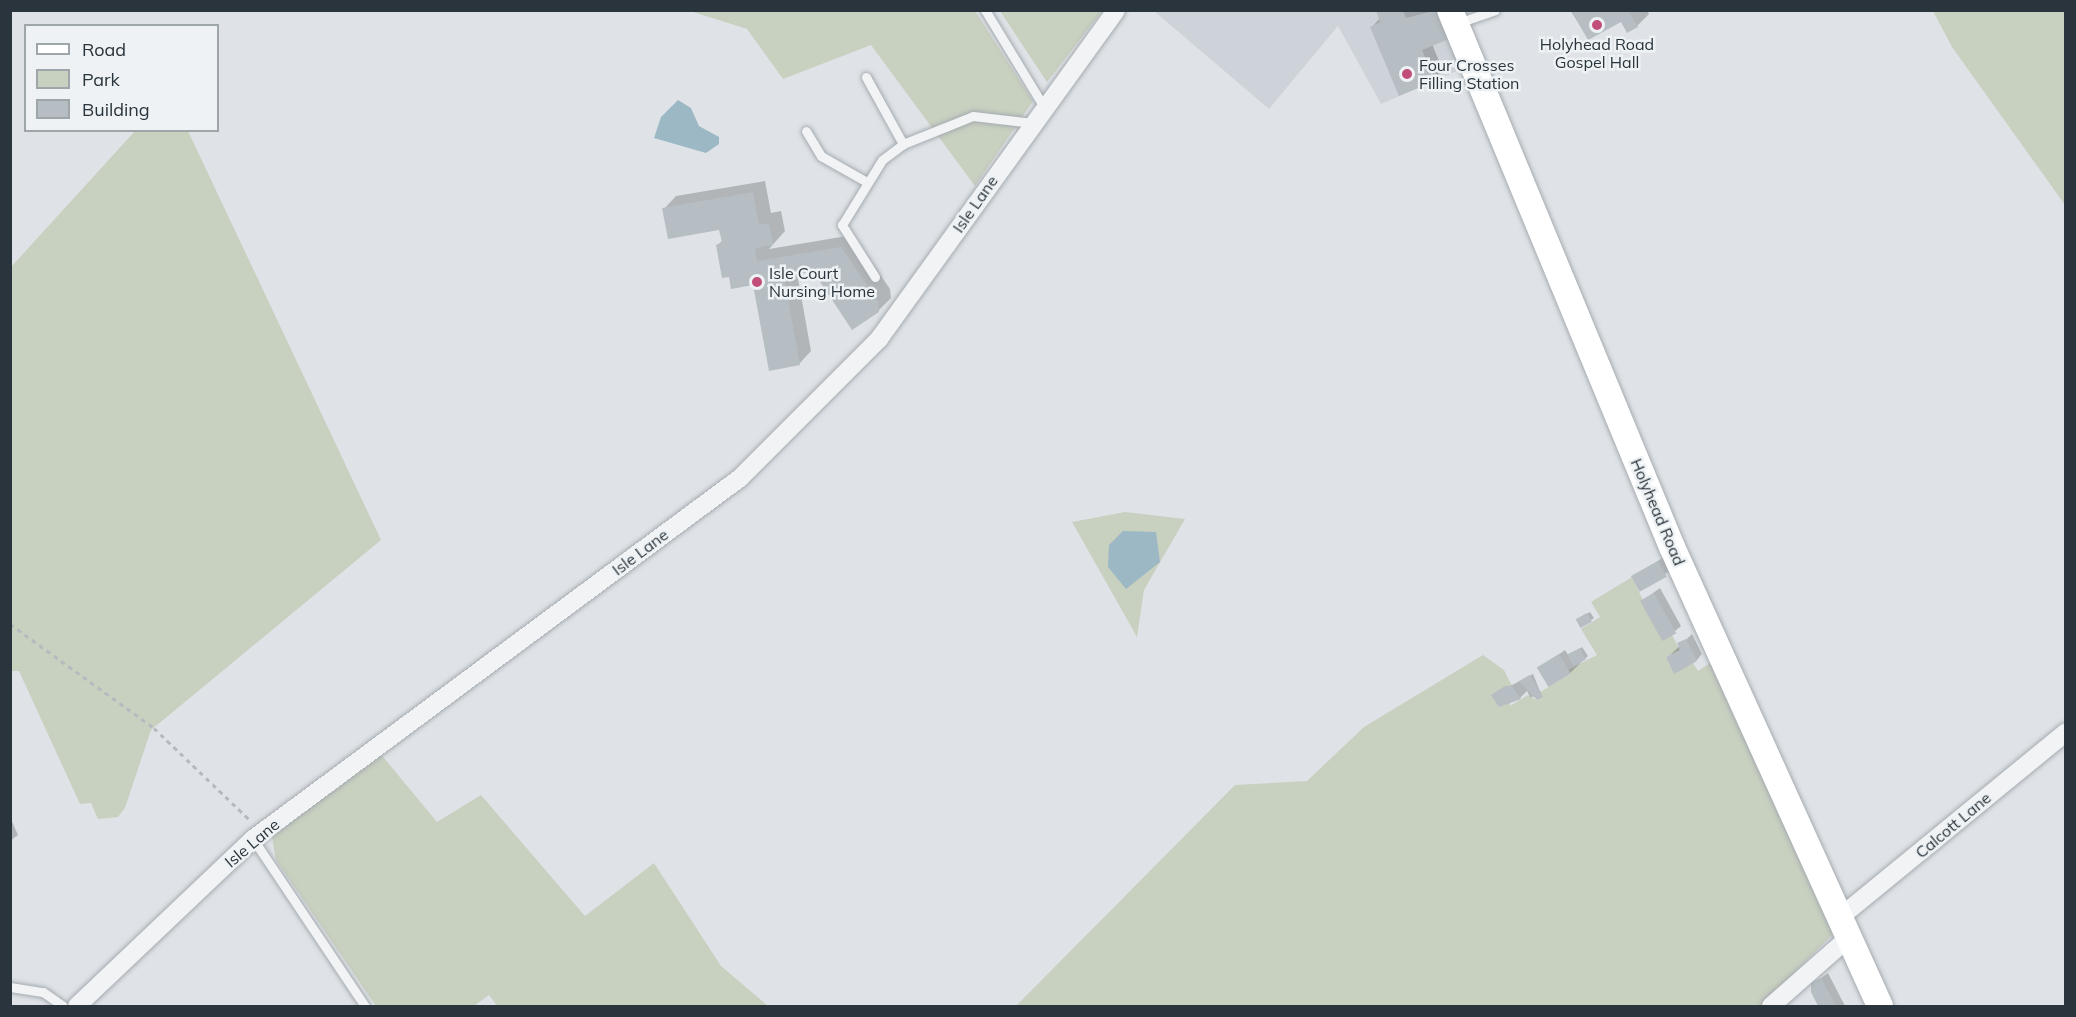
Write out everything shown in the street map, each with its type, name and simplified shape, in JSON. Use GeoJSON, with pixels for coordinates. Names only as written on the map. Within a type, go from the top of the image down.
{"type":"FeatureCollection","features":[{"type":"Feature","properties":{"kind":"main road","name":"Holyhead Road"},"geometry":{"type":"LineString","coordinates":[[1453,17],[1668,536],[1880,1006]]}},
{"type":"Feature","properties":{"kind":"street","name":"Isle Lane"},"geometry":{"type":"LineString","coordinates":[[77,1006],[253,839],[740,478],[879,339],[1032,123],[1116,10]]}},
{"type":"Feature","properties":{"kind":"street","name":"Calcott Lane"},"geometry":{"type":"LineString","coordinates":[[1772,1006],[1844,928],[2066,732]]}},
{"type":"Feature","properties":{"kind":"lane"},"geometry":{"type":"LineString","coordinates":[[985,10],[1044,107]]}},
{"type":"Feature","properties":{"kind":"lane"},"geometry":{"type":"LineString","coordinates":[[1453,17],[1496,10]]}},
{"type":"Feature","properties":{"kind":"lane"},"geometry":{"type":"LineString","coordinates":[[866,77],[903,144]]}},
{"type":"Feature","properties":{"kind":"lane"},"geometry":{"type":"LineString","coordinates":[[875,277],[842,225],[865,181],[903,144],[973,116],[1032,123]]}},
{"type":"Feature","properties":{"kind":"lane"},"geometry":{"type":"LineString","coordinates":[[806,131],[821,156],[865,181]]}},
{"type":"Feature","properties":{"kind":"lane"},"geometry":{"type":"LineString","coordinates":[[253,839],[365,1006]]}},
{"type":"Feature","properties":{"kind":"lane"},"geometry":{"type":"LineString","coordinates":[[10,987],[43,992],[63,1006]]}},
{"type":"Feature","properties":{"kind":"path"},"geometry":{"type":"LineString","coordinates":[[10,624],[154,728],[236,803],[252,823],[253,839]]}},
{"type":"Feature","properties":{"kind":"shaded area"},"geometry":{"type":"Polygon","coordinates":[[[1154,11],[1440,11],[1464,68],[1381,104],[1338,26],[1269,109],[1154,11]]]}},
{"type":"Feature","properties":{"kind":"green space"},"geometry":{"type":"Polygon","coordinates":[[[690,11],[975,11],[1033,101],[975,186],[871,45],[783,79],[747,29],[690,11]]]}},
{"type":"Feature","properties":{"kind":"green space"},"geometry":{"type":"Polygon","coordinates":[[[1000,11],[1102,11],[1047,82],[1000,11]]]}},
{"type":"Feature","properties":{"kind":"green space"},"geometry":{"type":"Polygon","coordinates":[[[1933,11],[2065,11],[2065,205],[1952,47],[1933,11]]]}},
{"type":"Feature","properties":{"kind":"green space"},"geometry":{"type":"Polygon","coordinates":[[[134,132],[188,132],[381,540],[151,730],[125,808],[118,817],[98,819],[91,803],[80,804],[19,671],[11,671],[11,267],[134,132]]]}},
{"type":"Feature","properties":{"kind":"green space"},"geometry":{"type":"Polygon","coordinates":[[[1125,512],[1185,519],[1144,590],[1137,637],[1072,522],[1125,512]]]}},
{"type":"Feature","properties":{"kind":"green space"},"geometry":{"type":"Polygon","coordinates":[[[1632,577],[1662,640],[1672,635],[1680,650],[1666,657],[1674,673],[1693,663],[1698,671],[1710,663],[1833,934],[1761,1006],[1016,1006],[1235,785],[1307,781],[1364,727],[1483,655],[1504,670],[1512,686],[1510,706],[1528,695],[1537,700],[1540,692],[1571,674],[1568,670],[1597,655],[1581,629],[1600,617],[1591,602],[1632,577]]]}},
{"type":"Feature","properties":{"kind":"green space"},"geometry":{"type":"Polygon","coordinates":[[[379,752],[437,822],[481,795],[585,916],[654,863],[721,966],[768,1006],[497,1006],[489,995],[474,1006],[376,1006],[276,860],[272,837],[379,752]]]}},
{"type":"Feature","properties":{"kind":"water"},"geometry":{"type":"Polygon","coordinates":[[[678,100],[691,108],[699,126],[719,137],[719,144],[706,153],[654,138],[661,117],[678,100]]]}},
{"type":"Feature","properties":{"kind":"water"},"geometry":{"type":"Polygon","coordinates":[[[1123,531],[1156,532],[1160,562],[1126,589],[1108,567],[1109,545],[1123,531]]]}},
{"type":"Feature","properties":{"kind":"building"},"geometry":{"type":"Polygon","coordinates":[[[1376,10],[1403,10],[1406,18],[1437,10],[1449,39],[1422,50],[1435,81],[1399,96],[1370,27],[1380,22],[1376,10]]]}},
{"type":"Feature","properties":{"kind":"building","name":"Holyhead Road Gospel Hall"},"geometry":{"type":"Polygon","coordinates":[[[1571,10],[1628,10],[1638,27],[1627,33],[1621,22],[1588,40],[1571,10]]]}},
{"type":"Feature","properties":{"kind":"building","name":"Isle Court Nursing Home"},"geometry":{"type":"Polygon","coordinates":[[[753,192],[759,225],[769,223],[773,245],[755,248],[757,261],[841,247],[878,301],[879,312],[852,330],[813,271],[784,277],[800,365],[769,371],[753,285],[731,289],[729,277],[722,278],[716,245],[722,242],[719,230],[668,239],[662,208],[753,192]]]}},
{"type":"Feature","properties":{"kind":"building"},"geometry":{"type":"Polygon","coordinates":[[[1658,561],[1667,577],[1640,592],[1631,576],[1658,561]]]}},
{"type":"Feature","properties":{"kind":"building"},"geometry":{"type":"Polygon","coordinates":[[[1654,593],[1676,633],[1662,641],[1640,601],[1654,593]]]}},
{"type":"Feature","properties":{"kind":"building"},"geometry":{"type":"Polygon","coordinates":[[[1587,613],[1592,622],[1580,628],[1576,619],[1587,613]]]}},
{"type":"Feature","properties":{"kind":"building"},"geometry":{"type":"Polygon","coordinates":[[[1686,639],[1697,661],[1674,674],[1666,657],[1680,650],[1677,643],[1686,639]]]}},
{"type":"Feature","properties":{"kind":"building"},"geometry":{"type":"Polygon","coordinates":[[[1580,648],[1586,660],[1573,666],[1568,654],[1580,648]]]}},
{"type":"Feature","properties":{"kind":"building"},"geometry":{"type":"Polygon","coordinates":[[[1559,654],[1571,674],[1549,687],[1537,667],[1559,654]]]}},
{"type":"Feature","properties":{"kind":"building"},"geometry":{"type":"Polygon","coordinates":[[[1530,675],[1543,697],[1537,700],[1519,681],[1530,675]]]}},
{"type":"Feature","properties":{"kind":"building"},"geometry":{"type":"Polygon","coordinates":[[[1505,686],[1512,686],[1521,699],[1499,707],[1491,695],[1505,686]]]}},
{"type":"Feature","properties":{"kind":"building"},"geometry":{"type":"Polygon","coordinates":[[[1821,978],[1836,1006],[1818,1006],[1811,992],[1811,983],[1821,978]]]}},
{"type":"Feature","properties":{"kind":"place","name":"Holyhead Road Gospel Hall"},"geometry":{"type":"Point","coordinates":[1597,25]}},
{"type":"Feature","properties":{"kind":"place","name":"Four Crosses Filling Station"},"geometry":{"type":"Point","coordinates":[1407,74]}},
{"type":"Feature","properties":{"kind":"place","name":"Isle Court Nursing Home"},"geometry":{"type":"Point","coordinates":[757,282]}}]}
